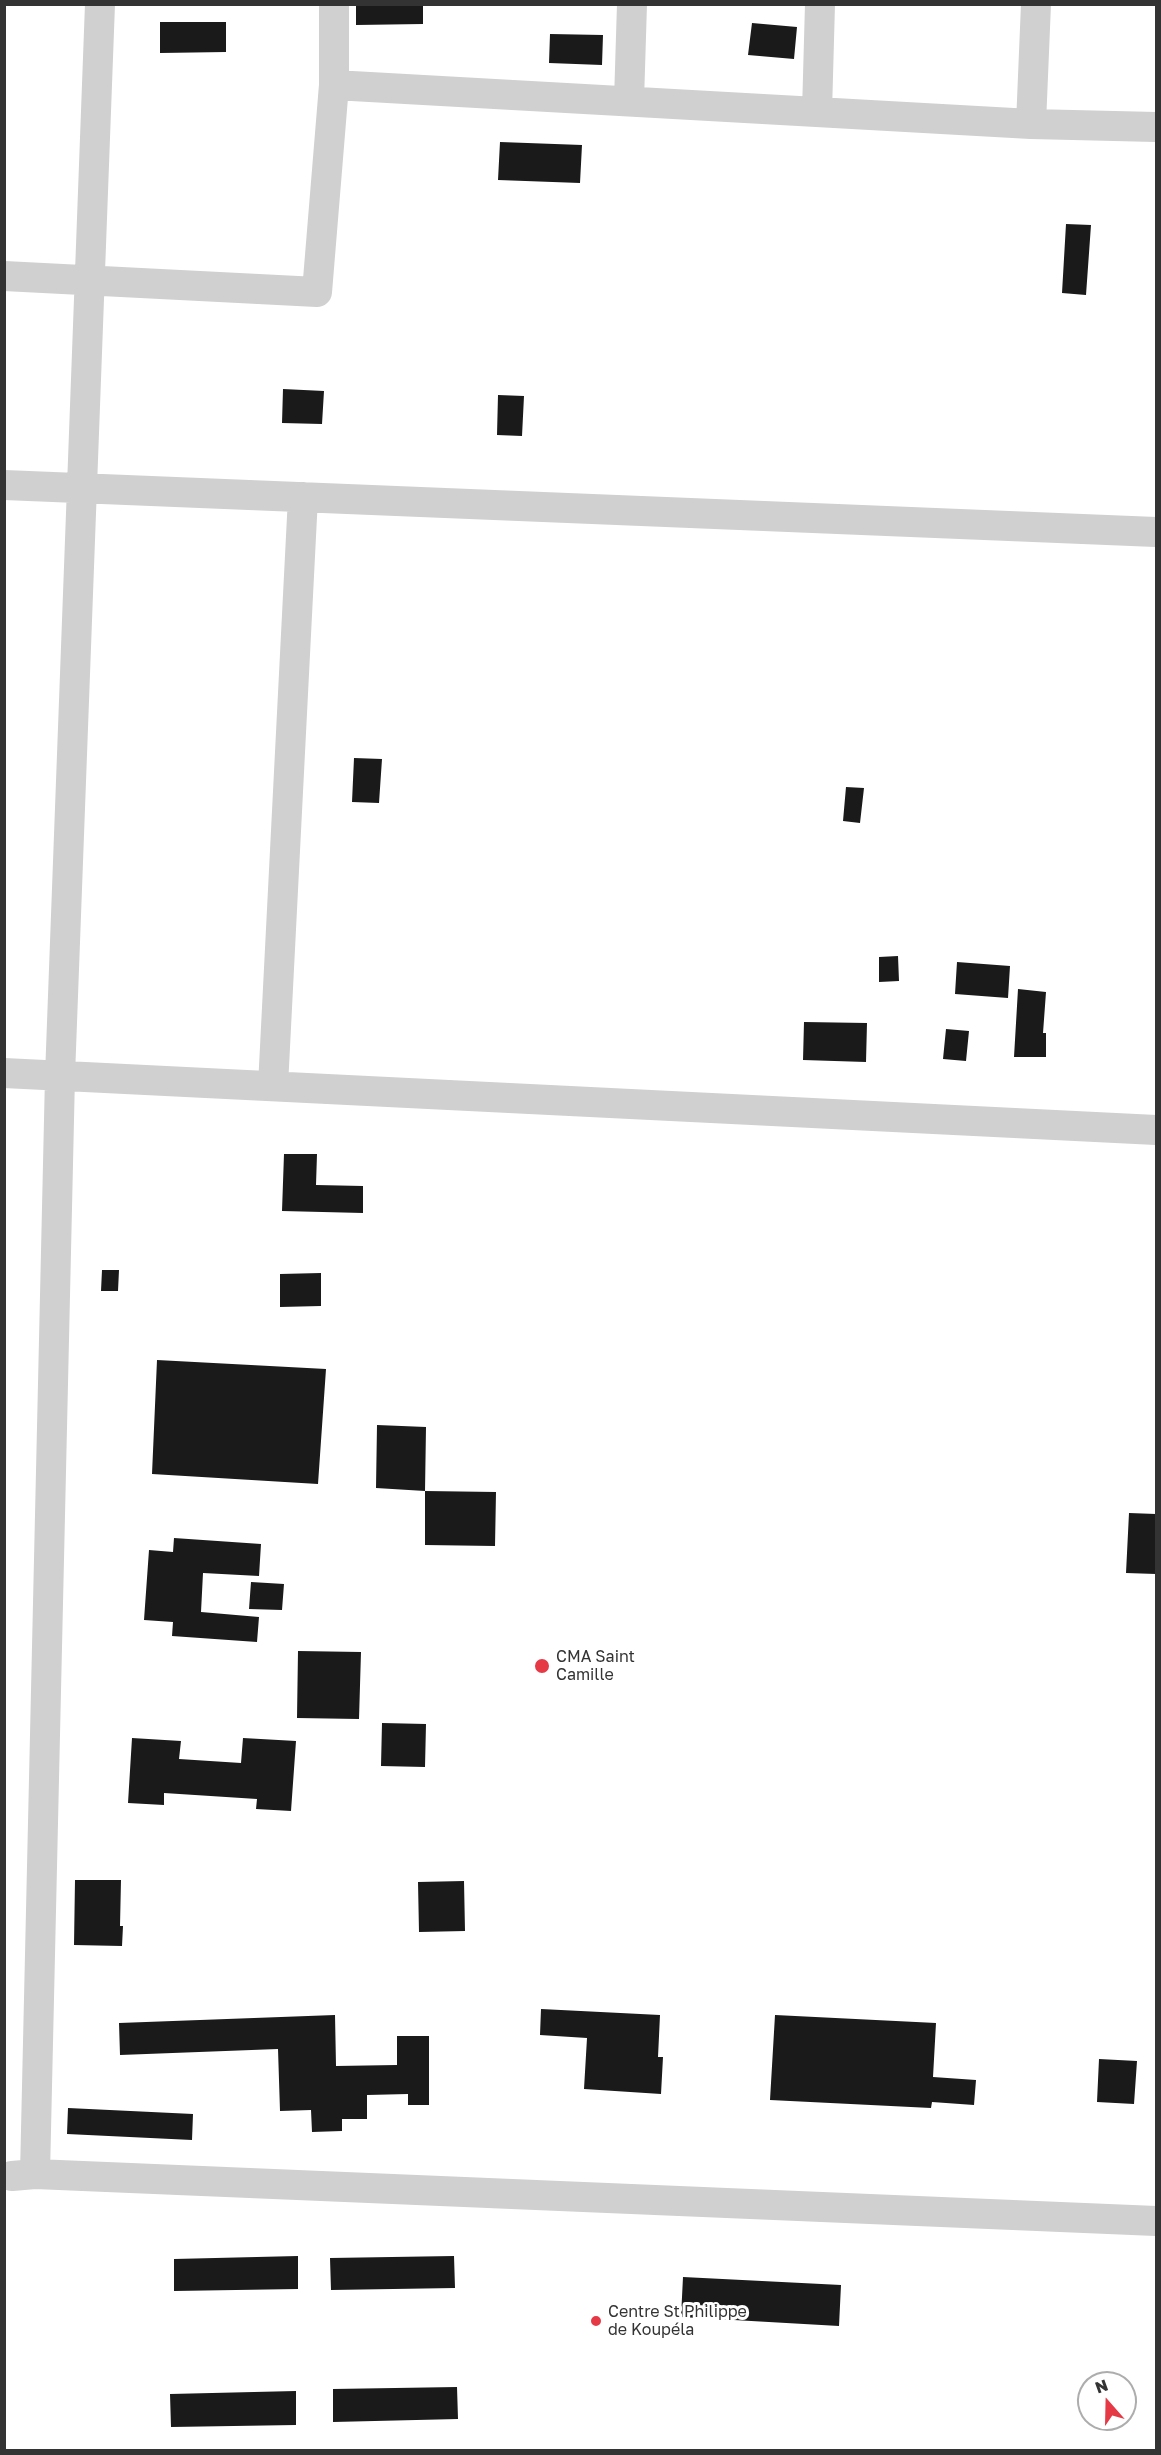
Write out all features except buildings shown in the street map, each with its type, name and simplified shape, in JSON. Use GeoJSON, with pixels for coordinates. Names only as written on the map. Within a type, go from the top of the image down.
{"type":"FeatureCollection","features":[{"type":"Feature","properties":{"kind":"street"},"geometry":{"type":"LineString","coordinates":[[100,4],[60,1076],[24,2175],[1156,2221]]}},
{"type":"Feature","properties":{"kind":"street"},"geometry":{"type":"LineString","coordinates":[[4,276],[317,291],[334,84],[334,4]]}},
{"type":"Feature","properties":{"kind":"street"},"geometry":{"type":"LineString","coordinates":[[629,101],[632,4]]}},
{"type":"Feature","properties":{"kind":"street"},"geometry":{"type":"LineString","coordinates":[[817,112],[820,4]]}},
{"type":"Feature","properties":{"kind":"street"},"geometry":{"type":"LineString","coordinates":[[1031,124],[1036,4]]}},
{"type":"Feature","properties":{"kind":"street"},"geometry":{"type":"LineString","coordinates":[[334,84],[1031,124],[1156,127]]}},
{"type":"Feature","properties":{"kind":"street"},"geometry":{"type":"LineString","coordinates":[[4,485],[1156,532]]}},
{"type":"Feature","properties":{"kind":"street"},"geometry":{"type":"LineString","coordinates":[[273,1086],[303,497]]}},
{"type":"Feature","properties":{"kind":"street"},"geometry":{"type":"LineString","coordinates":[[4,1073],[1156,1130]]}},
{"type":"Feature","properties":{"kind":"place","name":"CMA Saint Camille"},"geometry":{"type":"Point","coordinates":[542,1666]}},
{"type":"Feature","properties":{"kind":"place","name":"Centre St Philippe de Koupéla"},"geometry":{"type":"Point","coordinates":[596,2321]}}]}
